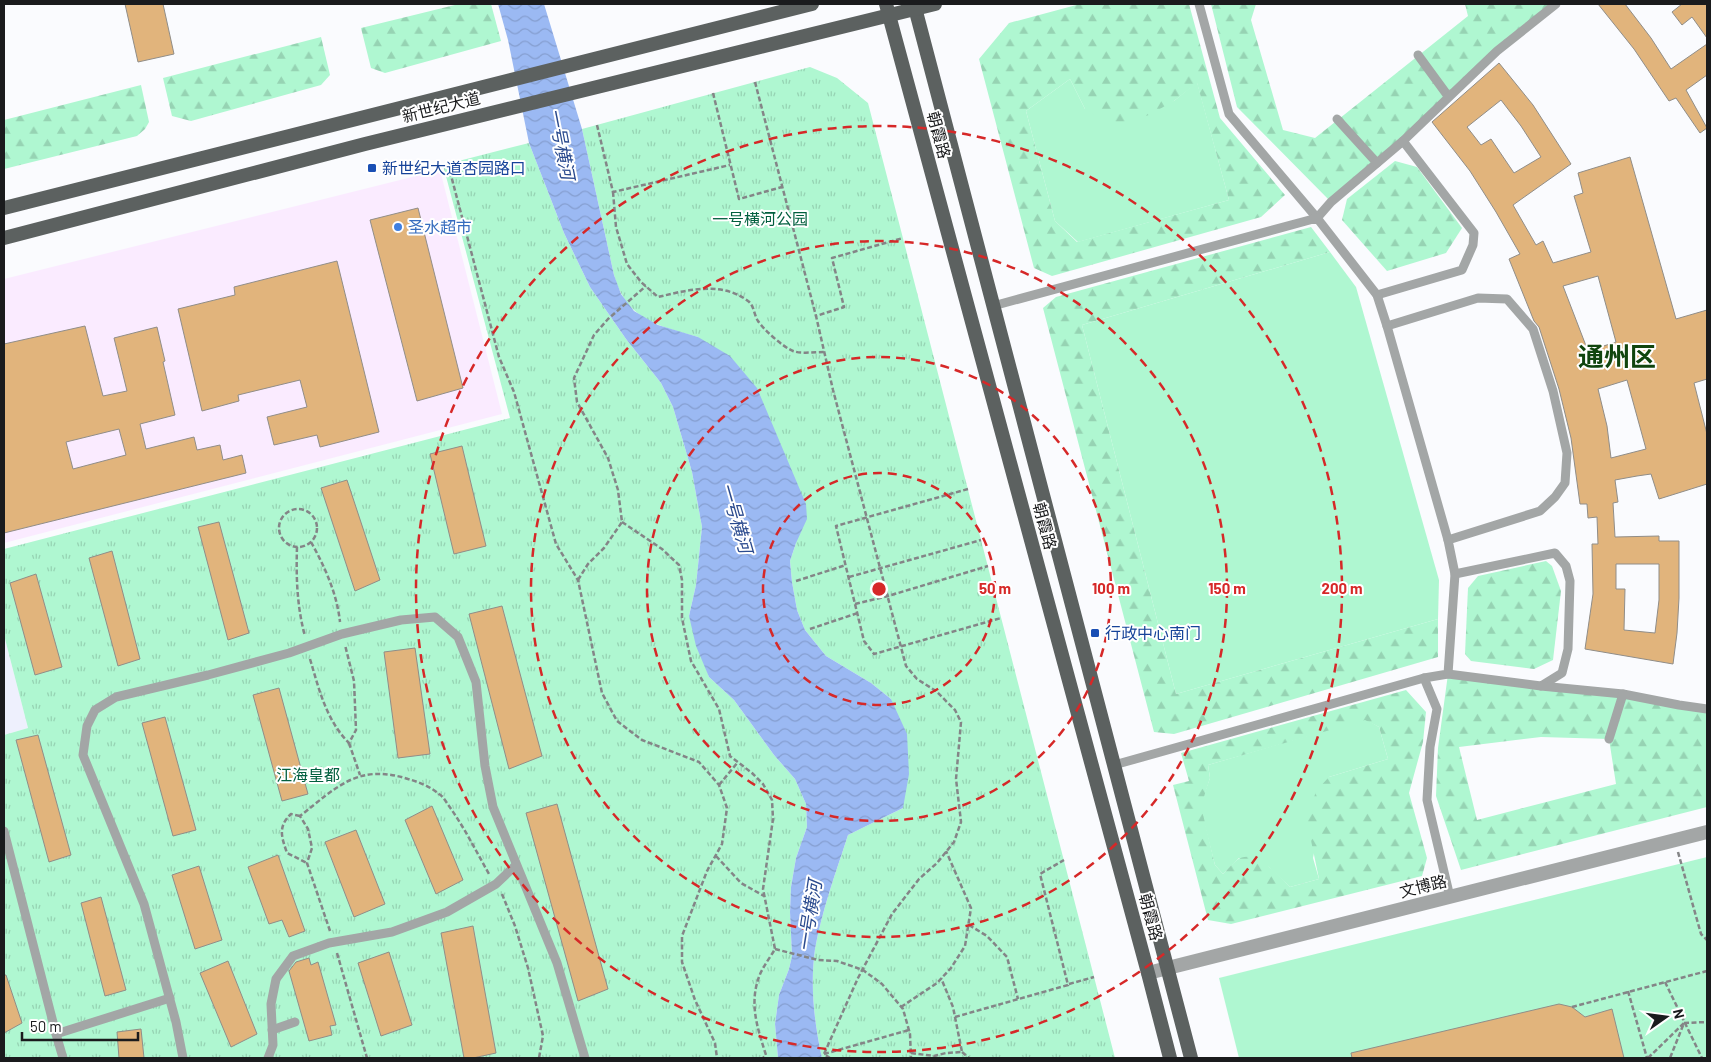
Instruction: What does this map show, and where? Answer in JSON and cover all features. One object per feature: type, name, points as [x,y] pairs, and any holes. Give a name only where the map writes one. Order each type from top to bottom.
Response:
[{"type":"main road","name":"新世纪大道","points":[[4,208],[812,4]]},
{"type":"main road","points":[[914,6],[935,4]]},
{"type":"main road","name":"新世纪大道","points":[[4,238],[887,10],[914,6]]},
{"type":"main road","name":"朝霞路","points":[[914,6],[1191,1058]]},
{"type":"main road","name":"朝霞路","points":[[887,10],[1170,1058]]},
{"type":"street","name":"文博路","points":[[1148,973],[1707,832]]},
{"type":"lane","points":[[1199,4],[1229,114],[1317,218],[1377,295],[1448,540],[1455,574],[1448,674]]},
{"type":"lane","points":[[993,306],[1317,218],[1331,202],[1403,141],[1497,51],[1556,4]]},
{"type":"lane","points":[[1418,56],[1448,96]]},
{"type":"lane","points":[[1337,119],[1377,163]]},
{"type":"lane","points":[[1377,295],[1462,270],[1473,245],[1474,233],[1403,141]]},
{"type":"lane","points":[[1387,326],[1478,298],[1507,300],[1533,330],[1553,391],[1567,454],[1565,482],[1555,497],[1540,511],[1448,540]]},
{"type":"lane","points":[[1455,574],[1555,553],[1566,566],[1570,581],[1568,649],[1562,673],[1541,686]]},
{"type":"lane","points":[[183,1058],[170,998],[144,904],[83,755],[88,726],[95,710],[116,697],[289,653],[333,637],[401,620],[435,617],[458,638],[476,682],[485,766],[493,807],[557,963],[585,1058]]},
{"type":"lane","points":[[1114,765],[1424,678],[1448,674],[1623,694],[1707,710]]},
{"type":"lane","points":[[1424,678],[1437,709],[1430,747],[1427,800],[1450,897]]},
{"type":"lane","points":[[1609,738],[1623,694]]},
{"type":"lane","points":[[4,831],[63,1058]]},
{"type":"lane","points":[[268,1058],[273,1045],[270,1004],[276,979],[293,956],[334,942],[392,932],[447,912],[496,884],[516,865]]},
{"type":"lane","points":[[56,1034],[170,998]]},
{"type":"lane","points":[[272,1030],[295,1022]]},
{"type":"path","points":[[755,82],[906,666],[918,679],[936,692],[955,710],[961,722],[956,779],[961,822],[954,842],[919,879],[892,914],[862,970],[824,1054]]},
{"type":"path","points":[[713,93],[739,199],[782,187]]},
{"type":"path","points":[[597,125],[613,192],[616,227],[627,264],[646,286],[658,297],[684,290],[711,288],[737,294],[750,302],[758,321],[779,342],[794,352],[824,352]]},
{"type":"path","points":[[448,164],[499,357],[514,392],[556,544],[578,580],[602,693],[617,722],[642,740],[698,762],[719,785],[727,808],[722,844],[707,871],[682,936],[682,962],[695,1000],[715,1043],[717,1058]]},
{"type":"path","points":[[613,192],[730,165]]},
{"type":"path","points":[[816,316],[844,307],[832,258],[903,238]]},
{"type":"path","points":[[578,580],[588,564],[604,548],[622,522],[618,490],[608,458],[577,402],[574,378],[594,335],[608,319],[646,286]]},
{"type":"path","points":[[968,489],[836,526],[864,641],[874,654],[1002,618]]},
{"type":"path","points":[[298,508],[310,513],[315,518],[317,531],[311,542],[297,547],[285,542],[279,531],[279,524],[282,518],[291,510],[298,508]]},
{"type":"path","points":[[622,522],[662,549],[679,565],[682,580],[682,618],[691,661],[719,709],[730,756],[763,784],[772,800],[773,819],[763,888],[775,949],[761,973],[755,995],[754,1013],[766,1055],[763,1058]]},
{"type":"path","points":[[849,577],[981,540]]},
{"type":"path","points":[[796,581],[846,566]]},
{"type":"path","points":[[855,604],[988,566]]},
{"type":"path","points":[[810,628],[858,613]]},
{"type":"path","points":[[300,816],[344,783],[360,775],[349,743]]},
{"type":"path","points":[[719,785],[738,762]]},
{"type":"path","points":[[307,863],[287,853],[281,836],[284,821],[290,814],[300,816],[308,829],[312,848],[307,863],[334,942],[367,1058]]},
{"type":"path","points":[[1674,840],[1702,934],[1707,940]]},
{"type":"path","points":[[901,1007],[941,978],[951,968],[965,946],[971,908],[946,851]]},
{"type":"path","points":[[716,855],[741,883],[764,896]]},
{"type":"path","points":[[1064,860],[1040,874],[1068,984]]},
{"type":"path","points":[[969,925],[987,936],[1007,957],[1018,999]]},
{"type":"path","points":[[775,949],[818,960],[837,961],[862,970],[882,984],[903,1009],[909,1030],[911,1058]]},
{"type":"path","points":[[1572,1006],[1707,970]]},
{"type":"path","points":[[955,1017],[1094,977]]},
{"type":"path","points":[[941,978],[955,1017],[962,1052],[969,1058]]},
{"type":"path","points":[[1665,982],[1702,1058]]},
{"type":"path","points":[[1628,992],[1647,1058],[1684,1022],[1707,1022]]},
{"type":"path","points":[[1670,1058],[1684,1022]]},
{"type":"path","points":[[824,1054],[909,1030]]},
{"type":"path","points":[[911,1053],[934,1056],[962,1052]]},
{"type":"path","points":[[824,1054],[830,1058]]},
{"type":"shaded area","points":[[440,170],[502,414],[4,543],[4,279]]},
{"type":"shaded area","points":[[4,635],[28,728],[4,735]]},
{"type":"green space","points":[[459,4],[491,4],[501,41],[385,73],[371,68],[361,28]]},
{"type":"green space","points":[[1080,4],[1189,4],[1220,118],[1285,195],[1261,217],[1052,276],[1034,268],[979,59],[1009,23]],"holes":[[[1070,79],[1085,109],[1113,126],[1149,115],[1174,101],[1197,83],[1229,200],[1077,242],[1055,221],[1026,111]]]},
{"type":"green space","points":[[1211,4],[1256,4],[1251,20],[1283,130],[1315,138],[1468,16],[1465,4],[1558,4],[1497,51],[1331,202],[1237,107]]},
{"type":"green space","points":[[321,37],[330,75],[321,85],[191,121],[172,116],[163,78]]},
{"type":"green space","name":"一号横河公园","points":[[810,67],[837,78],[868,103],[1115,1058],[822,1058],[814,1004],[813,976],[815,949],[821,920],[834,877],[848,835],[903,808],[891,699],[871,683],[826,656],[805,630],[797,610],[792,582],[790,561],[796,543],[698,337],[665,327],[644,318],[627,303],[620,291],[614,275],[582,129]]},
{"type":"green space","points":[[1070,79],[1085,109],[1174,101],[1197,82],[1229,200],[1078,242],[1055,221],[1026,111]]},
{"type":"green space","points":[[141,85],[149,122],[145,129],[137,136],[4,169],[4,120]]},
{"type":"green space","name":"江海皇都","points":[[529,143],[564,233],[590,287],[626,339],[661,383],[673,407],[692,472],[702,527],[696,585],[689,616],[709,677],[734,700],[774,755],[795,779],[806,804],[807,827],[796,858],[791,887],[792,956],[779,995],[775,1024],[778,1058],[4,1058],[4,735],[28,728],[4,635],[4,549],[510,418],[443,165]]},
{"type":"green space","points":[[1395,161],[1417,167],[1462,228],[1446,253],[1387,271],[1342,220],[1347,199]]},
{"type":"green space","points":[[1311,227],[1330,252],[1082,325],[1176,694],[1438,619],[1438,657],[1174,734],[1154,732],[1043,308],[1056,297]]},
{"type":"green space","points":[[1330,252],[1356,287],[1439,580],[1438,619],[1176,694],[1082,325]]},
{"type":"green space","points":[[1546,561],[1552,566],[1561,591],[1553,660],[1534,669],[1471,661],[1465,654],[1468,588],[1478,576]]},
{"type":"green space","points":[[1448,674],[1707,709],[1707,807],[1461,870],[1436,796],[1438,748]],"holes":[[[1541,737],[1609,739],[1616,784],[1477,820],[1459,747]]]},
{"type":"green space","points":[[1406,690],[1426,712],[1423,742],[1409,793],[1427,858],[1422,876],[1231,924],[1208,920],[1173,785],[1189,781],[1181,753]],"holes":[[[1365,720],[1379,727],[1388,759],[1329,777],[1316,791],[1307,821],[1319,879],[1290,887],[1266,864],[1251,857],[1237,860],[1223,874],[1215,865],[1201,806],[1210,778],[1208,765]]]},
{"type":"green space","points":[[1365,719],[1379,727],[1388,759],[1329,777],[1313,858],[1319,879],[1290,887],[1269,867],[1239,858],[1223,874],[1215,865],[1200,806],[1210,778],[1208,765]]},
{"type":"green space","points":[[1707,857],[1707,1058],[1239,1058],[1219,978]]},
{"type":"water","name":"一号横河","points":[[498,4],[544,4],[582,129],[614,275],[621,294],[634,311],[658,325],[698,337],[730,356],[757,388],[806,504],[807,519],[790,561],[797,610],[805,630],[826,656],[871,683],[891,699],[907,734],[909,774],[903,808],[848,835],[821,920],[815,949],[813,990],[815,1017],[822,1058],[778,1058],[775,1024],[779,995],[792,956],[791,887],[796,858],[807,827],[806,804],[795,779],[774,755],[734,700],[709,677],[696,646],[689,616],[696,585],[702,527],[692,472],[673,407],[661,383],[626,339],[590,287],[564,233],[529,143],[508,40]]},
{"type":"building","points":[[125,4],[163,4],[174,54],[138,62]]},
{"type":"building","points":[[1598,4],[1625,4],[1651,38],[1671,69],[1707,44],[1707,75],[1686,90],[1707,128],[1700,133],[1676,98],[1669,101],[1634,49]]},
{"type":"building","points":[[1682,4],[1707,4],[1707,38],[1692,17],[1682,25],[1672,12]]},
{"type":"building","points":[[1499,63],[1533,105],[1571,164],[1513,205],[1536,245],[1543,241],[1553,263],[1591,252],[1574,196],[1583,193],[1578,173],[1630,157],[1676,319],[1707,310],[1707,379],[1694,383],[1707,434],[1707,484],[1659,499],[1651,474],[1615,480],[1618,502],[1613,503],[1615,537],[1659,536],[1659,541],[1679,541],[1679,598],[1673,664],[1585,649],[1593,594],[1592,544],[1598,544],[1597,517],[1588,518],[1587,504],[1580,504],[1571,438],[1559,389],[1539,327],[1534,321],[1509,259],[1520,254],[1470,171],[1432,122]],"holes":[[[1501,100],[1541,157],[1514,173],[1491,139],[1481,145],[1467,127]],[[1598,276],[1616,342],[1588,351],[1563,286]],[[1627,380],[1646,449],[1611,458],[1607,426],[1598,389]],[[1616,564],[1659,564],[1659,600],[1655,633],[1624,630],[1625,589],[1616,589]]]},
{"type":"building","points":[[418,208],[463,388],[417,401],[370,220]]},
{"type":"building","points":[[337,261],[379,432],[320,447],[317,435],[274,445],[267,417],[307,407],[300,380],[238,395],[239,401],[202,411],[178,309],[235,295],[234,287]]},
{"type":"building","points":[[85,326],[103,396],[127,391],[114,338],[157,327],[175,415],[140,424],[146,449],[194,437],[197,450],[220,445],[223,460],[242,455],[246,473],[4,533],[4,344]],"holes":[[[119,429],[126,455],[73,469],[66,442]]]},
{"type":"building","points":[[462,446],[486,546],[454,554],[430,454]]},
{"type":"building","points":[[347,480],[380,580],[355,591],[321,488]]},
{"type":"building","points":[[219,522],[249,633],[228,640],[198,527]]},
{"type":"building","points":[[112,551],[140,659],[118,666],[89,558]]},
{"type":"building","points":[[36,574],[62,667],[35,675],[10,583]]},
{"type":"building","points":[[502,606],[542,756],[509,769],[469,614]]},
{"type":"building","points":[[415,648],[430,754],[398,758],[384,652]]},
{"type":"building","points":[[279,688],[308,794],[282,801],[253,695]]},
{"type":"building","points":[[165,717],[196,830],[173,836],[142,723]]},
{"type":"building","points":[[38,735],[71,855],[49,862],[16,740]]},
{"type":"building","points":[[557,804],[608,989],[578,1001],[526,813]]},
{"type":"building","points":[[432,806],[463,880],[436,894],[405,820]]},
{"type":"building","points":[[356,830],[385,904],[354,917],[325,842]]},
{"type":"building","points":[[278,855],[305,931],[289,937],[282,920],[269,924],[248,867]]},
{"type":"building","points":[[199,866],[222,940],[195,949],[172,875]]},
{"type":"building","points":[[101,897],[126,990],[105,996],[81,903]]},
{"type":"building","points":[[473,926],[496,1053],[464,1058],[441,933]]},
{"type":"building","points":[[389,952],[412,1025],[381,1036],[358,963]]},
{"type":"building","points":[[309,958],[311,965],[318,962],[336,1025],[330,1026],[332,1035],[309,1041],[289,971],[296,962]]},
{"type":"building","points":[[228,961],[257,1034],[231,1047],[200,973]]},
{"type":"building","points":[[4,975],[6,975],[22,1023],[4,1033]]},
{"type":"building","points":[[1559,1004],[1572,1007],[1585,1017],[1612,1009],[1624,1058],[1352,1058],[1351,1053]]},
{"type":"building","points":[[141,1029],[144,1058],[119,1058],[117,1032]]},
{"type":"place","name":"新世纪大道杏园路口","points":[[372,168]]},
{"type":"place","name":"圣水超市","points":[[398,227]]},
{"type":"place","name":"行政中心南门","points":[[1095,633]]},
{"type":"district","name":"通州区","points":[[1617,357]]}]
